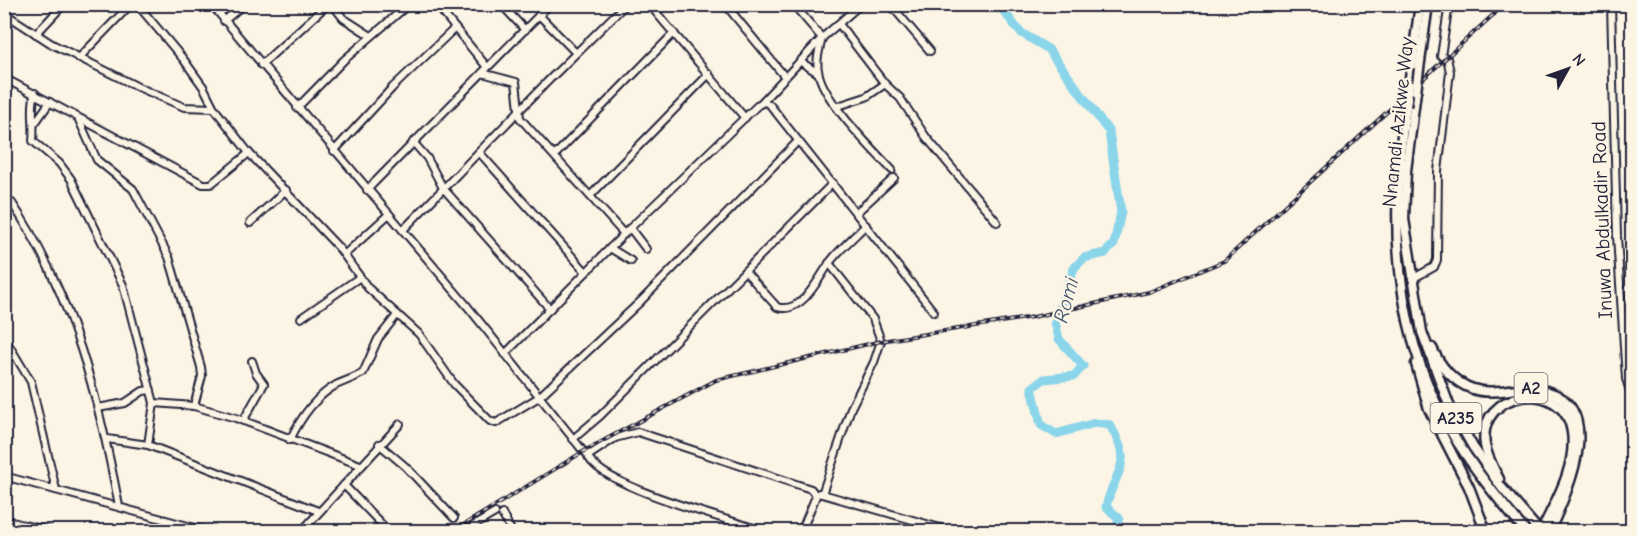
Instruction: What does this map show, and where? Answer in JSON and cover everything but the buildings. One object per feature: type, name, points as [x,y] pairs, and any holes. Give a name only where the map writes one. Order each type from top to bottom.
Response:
[{"type":"highway","name":"Nnamdi Azikwe Way","points":[[1419,4],[1404,219],[1412,279],[1428,352],[1449,405],[1473,447],[1510,498],[1538,529]]},
{"type":"highway","name":"Nnamdi Azikwe Way","points":[[1428,4],[1419,69],[1406,106],[1397,171],[1396,210],[1406,314],[1419,361],[1450,429],[1489,488],[1526,531]]},
{"type":"highway","name":"A2","points":[[1415,293],[1423,326],[1436,356],[1457,381],[1483,391],[1540,389],[1557,396],[1572,411],[1576,419],[1579,443],[1576,466],[1548,531]]},
{"type":"highway","name":"A2","points":[[1406,314],[1429,409],[1469,487],[1486,531]]},
{"type":"highway","points":[[1510,498],[1485,446],[1488,423],[1498,407],[1509,400],[1520,396],[1542,396],[1554,403],[1569,420],[1573,444],[1564,484],[1538,529]]},
{"type":"street","points":[[36,34],[64,4]]},
{"type":"street","points":[[79,58],[131,4]]},
{"type":"street","points":[[137,4],[184,60],[204,88],[214,108],[249,153],[286,190],[344,255],[368,288],[418,334],[454,384],[490,421],[500,422],[539,397],[641,301],[798,141]]},
{"type":"street","points":[[211,4],[261,66],[403,230],[598,470],[675,504],[765,531]]},
{"type":"street","points":[[224,21],[244,4]]},
{"type":"street","points":[[261,66],[330,4],[348,22],[371,36]]},
{"type":"street","points":[[297,108],[371,36],[408,4]]},
{"type":"street","points":[[436,4],[487,67]]},
{"type":"street","points":[[501,4],[525,30]]},
{"type":"street","points":[[368,190],[550,4]]},
{"type":"street","points":[[403,230],[626,4]]},
{"type":"street","points":[[649,4],[745,118]]},
{"type":"street","points":[[725,4],[785,77]]},
{"type":"street","points":[[793,4],[822,38]]},
{"type":"street","points":[[505,354],[630,228],[745,118],[822,38],[861,4]]},
{"type":"street","points":[[890,4],[930,51]]},
{"type":"street","points":[[1412,279],[1434,267],[1437,260],[1438,171],[1450,72],[1447,58],[1441,56],[1449,4]]},
{"type":"street","name":"Inuwa Abdulkadir Road","points":[[1611,4],[1617,236],[1626,379],[1632,396]]},
{"type":"street","points":[[4,14],[79,58],[184,107],[214,108]]},
{"type":"street","points":[[539,15],[576,53]]},
{"type":"street","points":[[839,24],[885,84],[900,98],[926,137],[997,222]]},
{"type":"street","points":[[334,151],[393,87],[455,28]]},
{"type":"street","points":[[555,154],[674,33]]},
{"type":"street","points":[[822,38],[817,56],[818,73],[823,86],[864,141],[892,170]]},
{"type":"street","points":[[801,62],[818,73]]},
{"type":"street","points":[[482,73],[516,82],[517,116],[555,154],[624,234]]},
{"type":"street","points":[[591,195],[709,74]]},
{"type":"street","points":[[4,78],[35,93],[79,120],[203,184],[212,184],[249,153]]},
{"type":"street","points":[[838,106],[866,97],[885,84]]},
{"type":"street","points":[[35,93],[31,106],[35,123],[34,143],[59,163],[70,179],[123,285],[154,403],[148,445]]},
{"type":"street","points":[[35,123],[50,102]]},
{"type":"street","points":[[759,104],[765,102],[770,105],[934,312]]},
{"type":"street","points":[[79,120],[96,160],[133,189],[169,257],[201,367],[202,376],[194,406]]},
{"type":"street","points":[[413,142],[427,158],[443,188],[550,309]]},
{"type":"street","points":[[479,152],[586,272]]},
{"type":"street","points":[[856,213],[894,178]]},
{"type":"street","points":[[573,439],[600,416],[832,183]]},
{"type":"street","points":[[250,223],[286,190]]},
{"type":"street","points":[[12,203],[65,301],[107,439],[119,506]]},
{"type":"street","points":[[344,255],[389,214]]},
{"type":"street","points":[[745,271],[779,308],[787,307],[810,294],[829,263],[866,225]]},
{"type":"street","points":[[630,228],[646,249]]},
{"type":"street","points":[[610,248],[631,261]]},
{"type":"street","points":[[801,531],[819,493],[851,408],[874,362],[881,340],[873,319],[829,263]]},
{"type":"street","points":[[300,318],[360,277]]},
{"type":"street","points":[[822,277],[839,278]]},
{"type":"street","points":[[290,440],[300,420],[313,405],[335,386],[363,373],[378,339],[397,315]]},
{"type":"street","points":[[4,337],[31,382],[56,490]]},
{"type":"street","points":[[243,421],[264,384],[256,373],[252,361]]},
{"type":"street","points":[[98,408],[125,403],[143,391],[151,390]]},
{"type":"street","points":[[154,403],[194,406],[243,421],[360,465]]},
{"type":"street","points":[[301,531],[379,444],[400,424]]},
{"type":"street","points":[[587,454],[615,438],[638,432],[819,493],[954,531]]},
{"type":"street","points":[[107,439],[148,445],[318,511]]},
{"type":"street","points":[[379,444],[406,467],[454,518]]},
{"type":"street","points":[[4,476],[210,531]]},
{"type":"street","points":[[344,485],[389,531]]},
{"type":"street","points":[[463,531],[498,514],[512,531]]},
{"type":"street","points":[[4,520],[52,531]]},
{"type":"waterway","name":"Romi","points":[[1001,4],[1002,9],[1020,32],[1048,49],[1109,132],[1121,212],[1114,244],[1105,253],[1084,258],[1074,268],[1055,322],[1059,339],[1083,366],[1074,376],[1044,379],[1032,388],[1041,425],[1056,434],[1095,423],[1110,425],[1121,450],[1122,459],[1106,507],[1119,518],[1116,532]]},
{"type":"railway","points":[[452,532],[586,450],[716,380],[881,341],[1033,317],[1149,292],[1224,261],[1505,4]]}]
